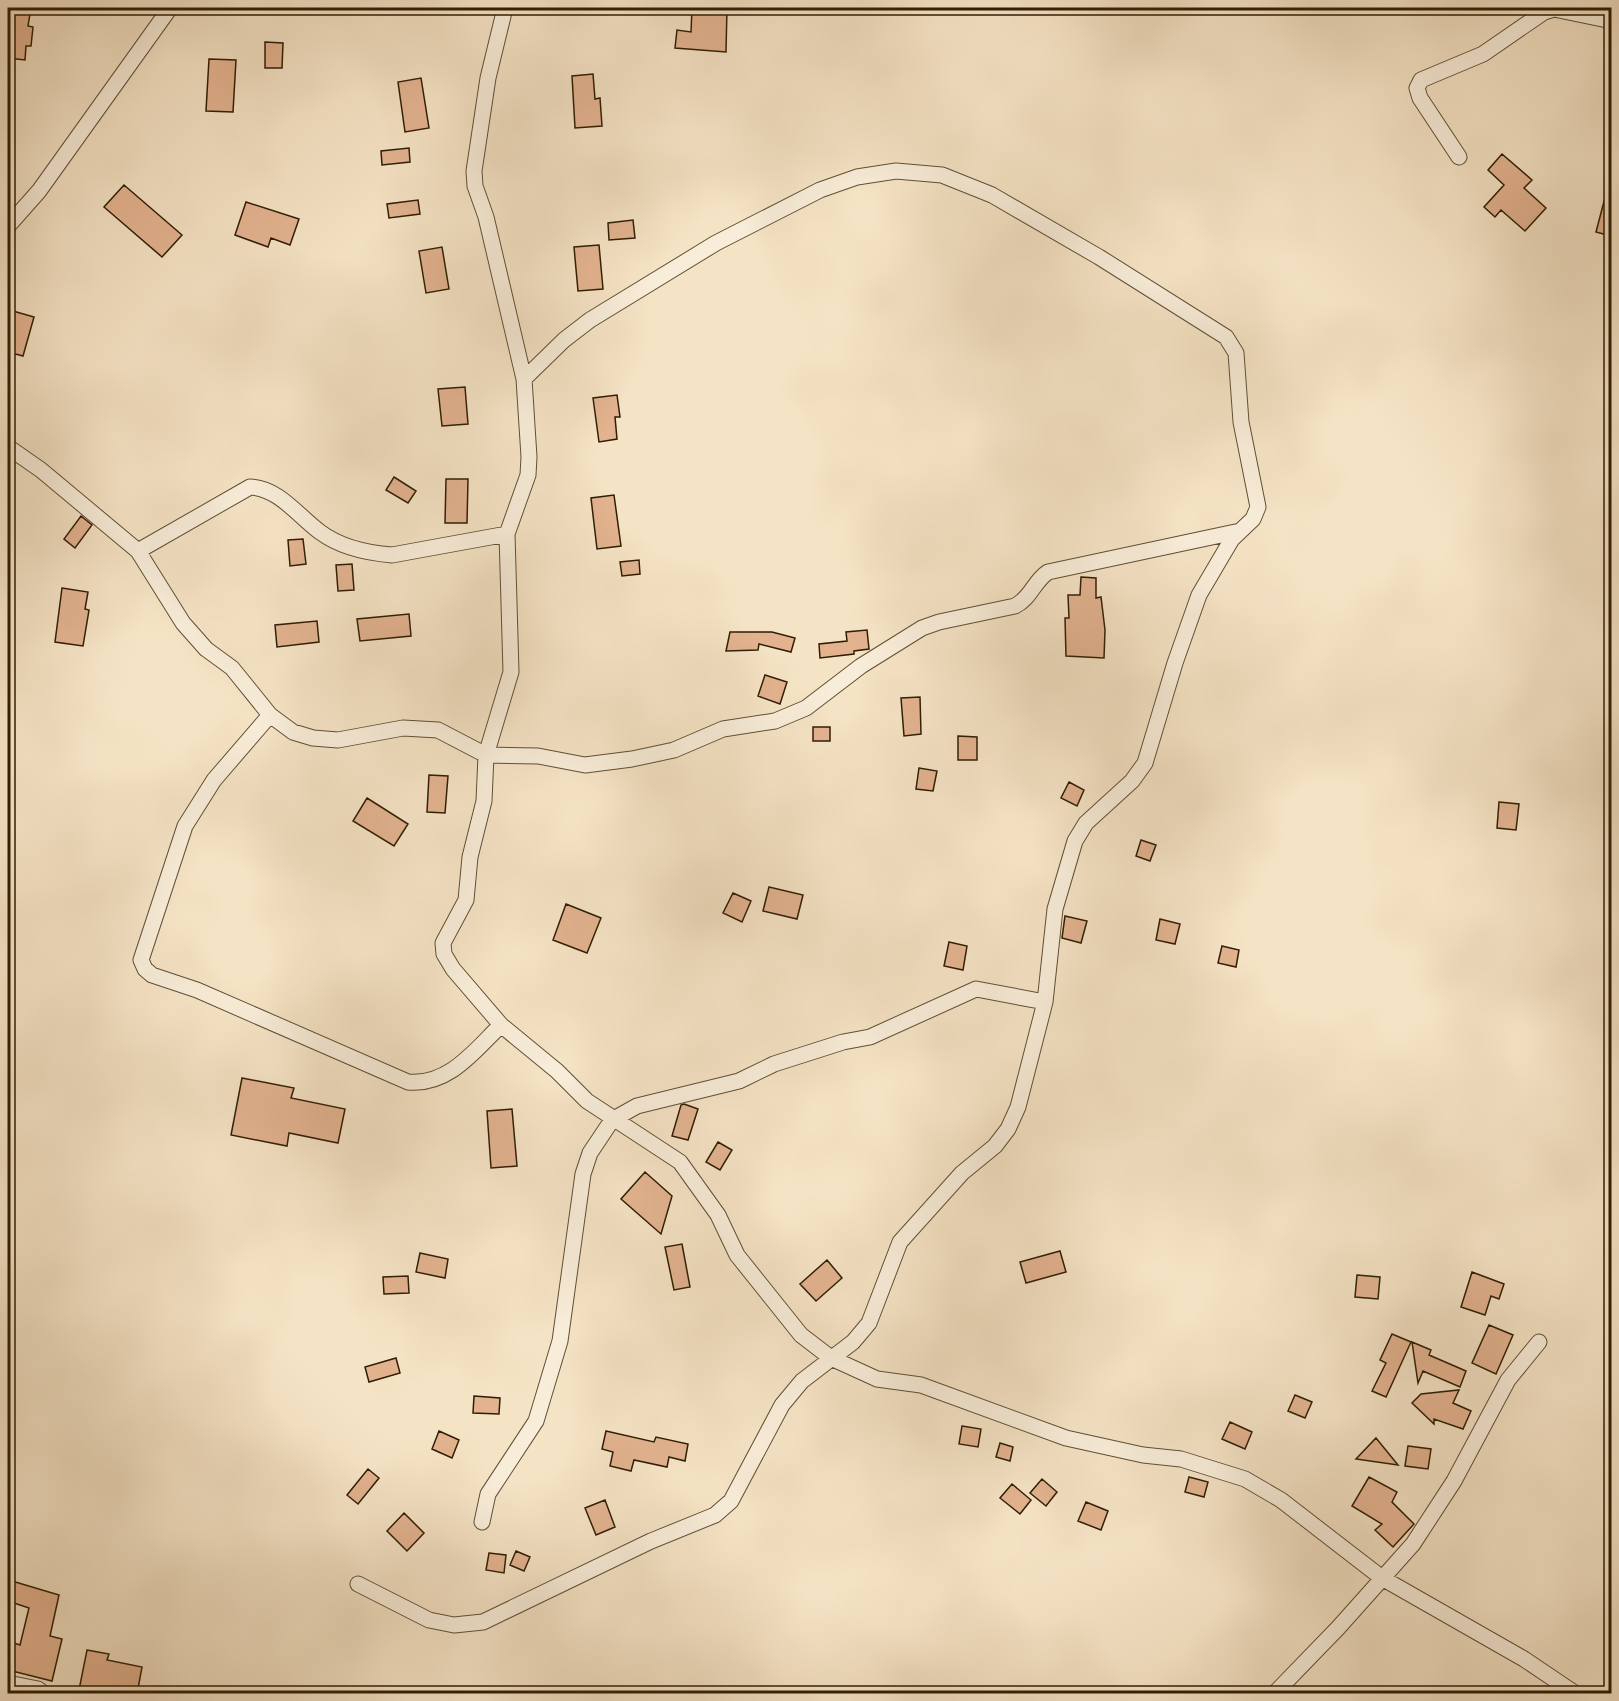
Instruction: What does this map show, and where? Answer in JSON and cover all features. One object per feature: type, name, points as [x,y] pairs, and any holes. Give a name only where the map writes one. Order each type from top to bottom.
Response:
[{"type":"street","points":[[8,226],[39,191],[170,8]]},
{"type":"street","points":[[505,8],[488,78],[474,171],[475,186],[486,217],[525,379],[528,475],[507,534],[511,672],[486,754],[484,801],[470,857],[466,900],[443,943],[444,954],[453,969],[501,1024],[557,1071],[587,1101],[612,1120],[680,1162],[718,1215],[737,1255],[801,1335],[831,1358],[876,1379],[921,1385],[1066,1438],[1143,1455],[1181,1459],[1245,1479],[1281,1500],[1382,1578],[1524,1659],[1576,1694]]},
{"type":"street","points":[[1459,157],[1420,98],[1417,88],[1421,80],[1483,54],[1544,12],[1554,9],[1611,21]]},
{"type":"street","points":[[358,1584],[429,1620],[454,1625],[483,1622],[651,1541],[715,1515],[731,1501],[782,1405],[802,1381],[853,1342],[869,1323],[900,1242],[962,1173],[995,1146],[1008,1130],[1018,1107],[1045,1002],[1055,909],[1075,841],[1086,823],[1132,781],[1145,763],[1174,663],[1199,595],[1232,539],[1254,519],[1258,507],[1241,422],[1238,364],[1232,345],[1220,333],[1099,257],[992,195],[942,175],[915,171],[882,172],[857,177],[820,190],[716,243],[590,321],[564,340],[525,379]]},
{"type":"street","points":[[8,447],[41,470],[138,551],[183,623],[206,649],[232,668],[270,715],[293,732],[313,738],[338,740],[403,728],[438,730],[486,754],[538,756],[585,765],[674,750],[723,729],[775,721],[806,708],[861,666],[897,646],[922,628],[939,621],[1015,606],[1024,602],[1041,577],[1048,572],[1240,531]]},
{"type":"street","points":[[138,551],[250,487],[271,491],[322,534],[341,544],[375,553],[392,555],[507,534]]},
{"type":"street","points":[[270,715],[214,780],[185,826],[147,937],[141,960],[145,969],[152,975],[197,990],[408,1082],[425,1084],[445,1076],[501,1024]]},
{"type":"street","points":[[482,1522],[488,1494],[536,1421],[560,1341],[583,1174],[590,1153],[612,1120],[637,1106],[739,1081],[774,1064],[843,1042],[870,1037],[976,989],[1045,1002]]},
{"type":"street","points":[[1274,1694],[1292,1688],[1426,1526],[1454,1481],[1508,1380],[1539,1342]]},
{"type":"street","points":[[8,1683],[38,1689],[44,1694]]},
{"type":"building","points":[[9,8],[31,8],[28,26],[33,27],[31,46],[26,46],[25,60],[8,58]]},
{"type":"building","points":[[692,8],[727,8],[726,52],[675,48],[677,30],[691,32]]},
{"type":"building","points":[[265,42],[283,43],[282,68],[265,68]]},
{"type":"building","points":[[209,59],[236,60],[233,112],[206,111]]},
{"type":"building","points":[[593,74],[595,99],[600,98],[602,126],[575,128],[572,76]]},
{"type":"building","points":[[421,78],[429,128],[405,132],[398,82]]},
{"type":"building","points":[[409,148],[410,162],[382,165],[381,151]]},
{"type":"building","points":[[1502,154],[1532,180],[1524,188],[1546,208],[1525,231],[1501,210],[1495,217],[1484,207],[1504,185],[1488,170]]},
{"type":"building","points":[[124,185],[182,235],[162,257],[104,207]]},
{"type":"building","points":[[1607,190],[1611,191],[1611,236],[1596,232]]},
{"type":"building","points":[[418,200],[420,214],[389,218],[387,204]]},
{"type":"building","points":[[246,202],[299,219],[290,245],[271,238],[268,247],[235,235]]},
{"type":"building","points":[[633,220],[635,238],[609,240],[608,223]]},
{"type":"building","points":[[599,245],[603,289],[578,291],[574,247]]},
{"type":"building","points":[[442,247],[449,289],[426,293],[419,251]]},
{"type":"building","points":[[13,311],[34,317],[23,356],[8,352],[8,328]]},
{"type":"building","points":[[465,387],[468,424],[442,426],[438,389]]},
{"type":"building","points":[[617,395],[620,417],[615,417],[617,439],[599,442],[593,398]]},
{"type":"building","points":[[394,477],[416,491],[408,503],[386,490]]},
{"type":"building","points":[[446,479],[468,479],[467,523],[445,523]]},
{"type":"building","points":[[614,495],[621,546],[597,549],[591,498]]},
{"type":"building","points":[[81,516],[92,525],[75,548],[64,539]]},
{"type":"building","points":[[303,539],[306,564],[290,566],[288,540]]},
{"type":"building","points":[[639,560],[640,574],[622,576],[620,562]]},
{"type":"building","points":[[352,564],[354,590],[338,591],[336,565]]},
{"type":"building","points":[[1081,577],[1096,578],[1096,598],[1101,597],[1105,630],[1104,658],[1066,656],[1065,618],[1069,618],[1068,595],[1080,595]]},
{"type":"building","points":[[62,588],[88,592],[85,609],[89,610],[83,646],[55,642]]},
{"type":"building","points":[[409,614],[411,636],[360,641],[357,619]]},
{"type":"building","points":[[317,621],[319,642],[277,647],[275,625]]},
{"type":"building","points":[[867,630],[869,649],[854,651],[854,654],[820,658],[819,644],[847,641],[846,632]]},
{"type":"building","points":[[730,632],[772,632],[795,638],[791,652],[759,644],[758,650],[726,651]]},
{"type":"building","points":[[765,675],[787,682],[780,704],[758,696]]},
{"type":"building","points":[[920,697],[921,734],[904,736],[901,698]]},
{"type":"building","points":[[813,727],[830,727],[830,741],[813,741]]},
{"type":"building","points":[[958,736],[977,737],[977,760],[958,760]]},
{"type":"building","points":[[919,768],[937,771],[933,791],[916,789]]},
{"type":"building","points":[[429,775],[448,776],[445,813],[427,812]]},
{"type":"building","points":[[1069,782],[1084,790],[1077,806],[1061,798]]},
{"type":"building","points":[[367,798],[408,824],[394,846],[353,821]]},
{"type":"building","points":[[1499,802],[1519,804],[1516,830],[1497,828]]},
{"type":"building","points":[[1141,840],[1156,845],[1150,861],[1136,856]]},
{"type":"building","points":[[769,887],[803,895],[797,919],[763,911]]},
{"type":"building","points":[[733,893],[751,901],[742,922],[723,913]]},
{"type":"building","points":[[566,904],[601,918],[587,953],[553,940]]},
{"type":"building","points":[[1065,916],[1087,921],[1081,943],[1062,938]]},
{"type":"building","points":[[1160,919],[1180,924],[1175,944],[1156,940]]},
{"type":"building","points":[[949,942],[967,946],[963,970],[944,966]]},
{"type":"building","points":[[1222,946],[1239,950],[1236,967],[1218,963]]},
{"type":"building","points":[[242,1078],[294,1088],[291,1098],[345,1109],[338,1143],[289,1133],[287,1146],[231,1135]]},
{"type":"building","points":[[681,1105],[698,1109],[688,1140],[672,1136]]},
{"type":"building","points":[[512,1109],[517,1166],[491,1168],[487,1111]]},
{"type":"building","points":[[718,1142],[732,1150],[720,1170],[706,1162]]},
{"type":"building","points":[[645,1172],[672,1196],[661,1234],[621,1199]]},
{"type":"building","points":[[682,1244],[690,1287],[674,1290],[665,1247]]},
{"type":"building","points":[[1060,1251],[1066,1272],[1026,1283],[1020,1262]]},
{"type":"building","points":[[420,1253],[448,1259],[445,1278],[416,1272]]},
{"type":"building","points":[[827,1260],[842,1278],[816,1301],[800,1284]]},
{"type":"building","points":[[1472,1272],[1504,1284],[1499,1299],[1491,1296],[1485,1315],[1461,1307]]},
{"type":"building","points":[[1357,1275],[1380,1277],[1378,1299],[1355,1297]]},
{"type":"building","points":[[408,1276],[409,1293],[384,1294],[383,1277]]},
{"type":"building","points":[[1489,1325],[1513,1335],[1496,1374],[1472,1363]]},
{"type":"building","points":[[1392,1334],[1411,1342],[1386,1397],[1372,1391],[1386,1363],[1380,1360]]},
{"type":"building","points":[[1412,1342],[1431,1350],[1429,1355],[1466,1371],[1460,1387],[1423,1371],[1418,1383]]},
{"type":"building","points":[[396,1358],[400,1373],[369,1382],[365,1367]]},
{"type":"building","points":[[1459,1390],[1453,1403],[1471,1411],[1463,1429],[1434,1419],[1434,1424],[1412,1403],[1421,1394]]},
{"type":"building","points":[[1295,1395],[1312,1402],[1305,1418],[1288,1411]]},
{"type":"building","points":[[474,1396],[500,1398],[499,1414],[473,1413]]},
{"type":"building","points":[[1230,1422],[1252,1432],[1245,1449],[1222,1439]]},
{"type":"building","points":[[962,1426],[981,1429],[978,1447],[959,1444]]},
{"type":"building","points":[[439,1431],[459,1440],[452,1458],[432,1449]]},
{"type":"building","points":[[606,1431],[654,1442],[656,1437],[688,1444],[685,1461],[669,1457],[667,1467],[634,1460],[631,1471],[610,1466],[613,1452],[602,1449]]},
{"type":"building","points":[[1376,1438],[1398,1465],[1356,1459]]},
{"type":"building","points":[[1000,1443],[1013,1447],[1010,1461],[996,1457]]},
{"type":"building","points":[[1408,1446],[1431,1449],[1428,1469],[1405,1466]]},
{"type":"building","points":[[368,1469],[379,1478],[358,1504],[347,1495]]},
{"type":"building","points":[[1189,1477],[1208,1482],[1204,1497],[1185,1492]]},
{"type":"building","points":[[1369,1477],[1397,1492],[1392,1502],[1414,1524],[1393,1547],[1375,1530],[1382,1524],[1352,1506]]},
{"type":"building","points":[[1042,1479],[1057,1492],[1046,1506],[1030,1493]]},
{"type":"building","points":[[1012,1484],[1031,1500],[1020,1514],[1000,1498]]},
{"type":"building","points":[[605,1500],[615,1527],[596,1535],[585,1508]]},
{"type":"building","points":[[1086,1502],[1108,1511],[1101,1530],[1078,1521]]},
{"type":"building","points":[[404,1513],[424,1533],[407,1551],[387,1531]]},
{"type":"building","points":[[516,1551],[530,1557],[524,1571],[510,1565]]},
{"type":"building","points":[[489,1553],[506,1555],[504,1573],[486,1570]]},
{"type":"building","points":[[12,1581],[59,1595],[50,1636],[62,1639],[52,1681],[8,1670],[8,1641],[20,1645],[29,1608],[8,1601]]},
{"type":"building","points":[[87,1650],[109,1654],[107,1660],[142,1667],[137,1694],[101,1689],[100,1694],[79,1690]]}]
